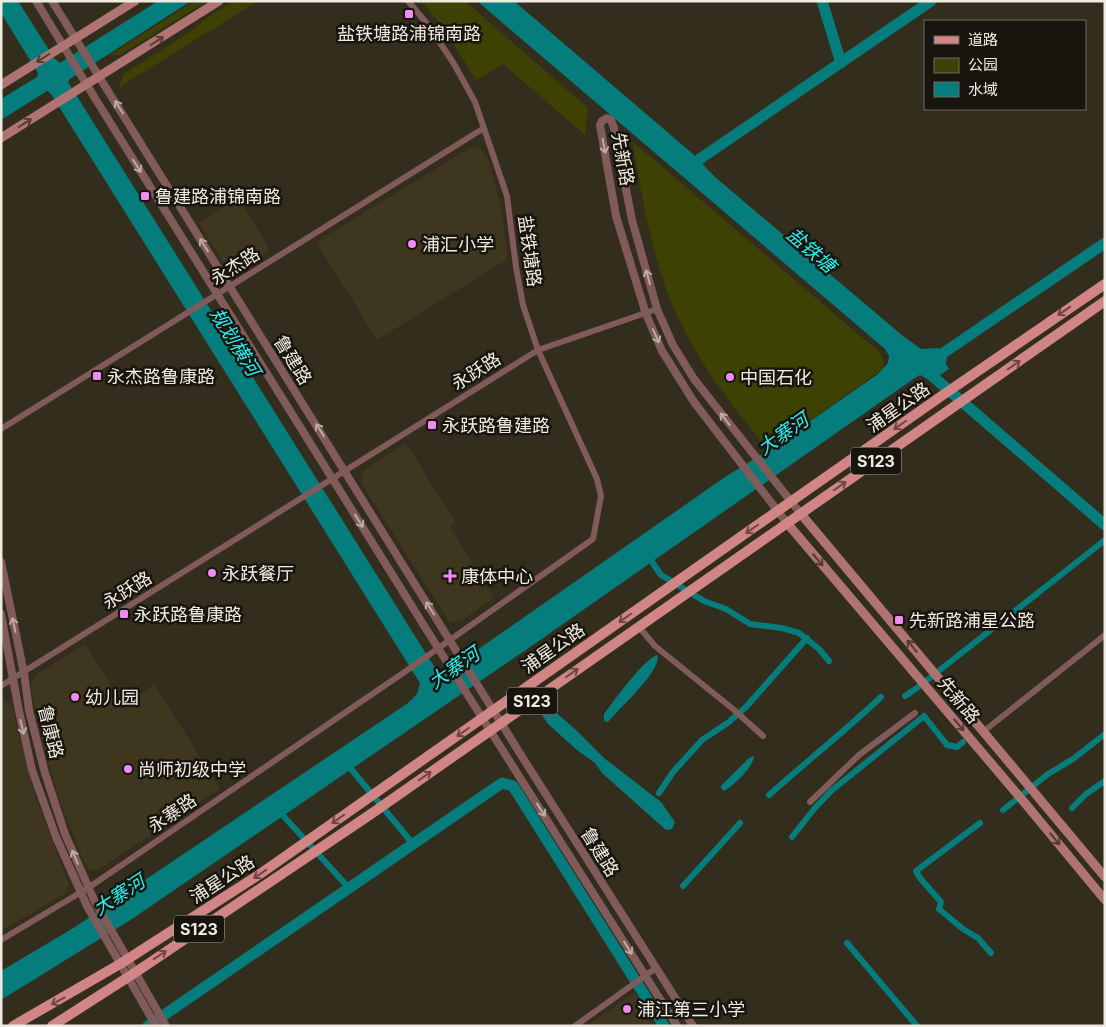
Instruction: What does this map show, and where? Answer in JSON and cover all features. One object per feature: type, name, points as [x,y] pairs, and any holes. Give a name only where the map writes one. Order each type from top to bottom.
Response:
[{"type":"main road","points":[[1,85],[136,1]]},
{"type":"main road","points":[[1,138],[219,1]]},
{"type":"main road","name":"浦星公路","points":[[13,1026],[124,962],[260,874],[962,381],[1105,284]]},
{"type":"main road","name":"浦星公路","points":[[52,1026],[371,814],[1105,301]]},
{"type":"main road","name":"先新路","points":[[800,514],[1105,876]]},
{"type":"main road","name":"先新路","points":[[787,523],[1105,900]]},
{"type":"street","name":"鲁建路","points":[[36,1],[92,95],[444,658],[677,1026]]},
{"type":"street","name":"鲁建路","points":[[52,1],[693,1026]]},
{"type":"street","name":"盐铁塘路","points":[[408,1],[429,26],[454,64],[475,102],[507,196],[523,305],[538,350],[597,479],[601,496],[593,538],[450,640]]},
{"type":"street","name":"先新路","points":[[787,523],[683,386],[662,350],[646,314],[616,216],[600,125],[607,118],[611,120],[614,128],[632,220],[657,309],[673,346],[694,379],[800,514]]},
{"type":"street","name":"永杰路","points":[[1,429],[484,128]]},
{"type":"street","name":"永跃路","points":[[1,686],[346,472],[538,350],[657,309]]},
{"type":"street","name":"鲁康路","points":[[1,562],[24,672],[29,710],[45,773],[65,834],[88,888],[91,904]]},
{"type":"street","name":"鲁康路","points":[[1,614],[32,770],[56,837],[81,893],[91,904]]},
{"type":"street","points":[[639,626],[655,646],[733,709],[763,736]]},
{"type":"street","points":[[984,731],[1105,635]]},
{"type":"street","points":[[438,648],[450,640]]},
{"type":"street","name":"永寨路","points":[[1,940],[81,893],[438,648]]},
{"type":"street","points":[[810,802],[859,755],[915,713]]},
{"type":"street","points":[[91,904],[124,962],[166,1026]]},
{"type":"street","points":[[576,1026],[656,968]]},
{"type":"street","points":[[132,974],[156,1026]]},
{"type":"shaded area","name":"浦汇小学","points":[[473,146],[481,149],[488,158],[503,219],[508,259],[377,340],[316,242]]},
{"type":"shaded area","points":[[238,198],[270,250],[239,269],[234,270],[224,264],[199,223]]},
{"type":"shaded area","points":[[406,443],[456,523],[450,527],[494,598],[461,621],[452,622],[448,620],[361,483],[362,473],[365,469]]},
{"type":"shaded area","name":"尚师初级中学","points":[[85,644],[123,705],[155,685],[220,789],[97,871],[86,866],[64,813],[45,754],[31,690],[32,681],[37,674]]},
{"type":"shaded area","points":[[1,699],[6,700],[13,708],[35,795],[69,885],[64,894],[1,931]]},
{"type":"shaded area","name":"浦江第三小学","points":[[634,992],[654,1026],[587,1026]]},
{"type":"green space","points":[[195,1],[207,1],[120,55],[109,55]]},
{"type":"green space","points":[[233,1],[258,1],[118,88],[124,74],[191,31]]},
{"type":"green space","points":[[421,1],[465,1],[588,108],[585,135],[503,64],[476,80],[445,30]]},
{"type":"green space","points":[[632,141],[879,352],[884,360],[883,369],[769,450],[723,393],[696,352],[674,309],[654,251]]},
{"type":"water","points":[[1,1],[18,1],[54,58],[60,63],[158,1],[191,1],[68,82],[440,676],[725,477],[769,450],[878,374],[888,363],[889,356],[885,349],[477,1],[514,1],[693,154],[715,177],[903,336],[921,349],[938,348],[947,357],[946,364],[949,369],[931,381],[920,375],[912,380],[533,645],[132,919],[1,1000],[1,971],[75,927],[408,703],[417,694],[420,683],[51,94],[47,91],[1,120],[1,99],[37,77],[38,73],[1,13]]},
{"type":"water","points":[[658,655],[657,663],[638,690],[608,722],[604,721],[604,714],[630,680],[645,663]]},
{"type":"water","points":[[542,708],[552,709],[604,758],[661,802],[675,822],[672,829],[666,830],[602,773],[595,763],[548,724],[542,715]]},
{"type":"water","points":[[754,756],[747,771],[724,791],[720,787],[749,758]]},
{"type":"waterway","points":[[822,1],[841,63]]},
{"type":"waterway","name":"大寨河","points":[[688,167],[931,1]]},
{"type":"waterway","points":[[933,360],[1105,243]]},
{"type":"waterway","name":"盐铁塘","points":[[923,368],[1105,525]]},
{"type":"waterway","points":[[905,696],[1105,540]]},
{"type":"waterway","points":[[648,556],[661,575],[704,601],[726,609],[750,624],[782,628],[799,633],[819,649],[829,661]]},
{"type":"waterway","points":[[659,793],[673,772],[702,740],[729,722],[746,707],[807,638]]},
{"type":"waterway","points":[[769,795],[881,697]]},
{"type":"waterway","points":[[792,837],[831,791],[924,716],[947,745],[957,747],[963,742]]},
{"type":"waterway","points":[[1003,810],[1048,774],[1073,759],[1105,734]]},
{"type":"waterway","points":[[347,764],[413,844]]},
{"type":"waterway","points":[[1072,808],[1086,794],[1105,781]]},
{"type":"waterway","points":[[148,1026],[502,783],[513,786],[664,1026]]},
{"type":"waterway","points":[[278,810],[349,888]]},
{"type":"waterway","points":[[683,886],[740,823]]},
{"type":"waterway","points":[[980,823],[916,871],[941,902],[939,909],[963,929],[978,938],[991,953]]},
{"type":"waterway","points":[[847,943],[917,1026]]},
{"type":"place","name":"盐铁塘路浦锦南路","points":[[409,14]]},
{"type":"place","name":"鲁建路浦锦南路","points":[[145,196]]},
{"type":"place","name":"浦汇小学","points":[[412,244]]},
{"type":"place","name":"永杰路鲁康路","points":[[97,376]]},
{"type":"place","name":"中国石化","points":[[730,377]]},
{"type":"place","name":"永跃路鲁建路","points":[[432,425]]},
{"type":"place","name":"永跃餐厅","points":[[212,573]]},
{"type":"place","name":"康体中心","points":[[450,576]]},
{"type":"place","name":"永跃路鲁康路","points":[[124,614]]},
{"type":"place","name":"先新路浦星公路","points":[[899,620]]},
{"type":"place","name":"幼儿园","points":[[75,697]]},
{"type":"place","name":"尚师初级中学","points":[[128,769]]},
{"type":"place","name":"浦江第三小学","points":[[627,1009]]},
{"type":"water label","name":"规划横河","points":[[235,342]]}]
